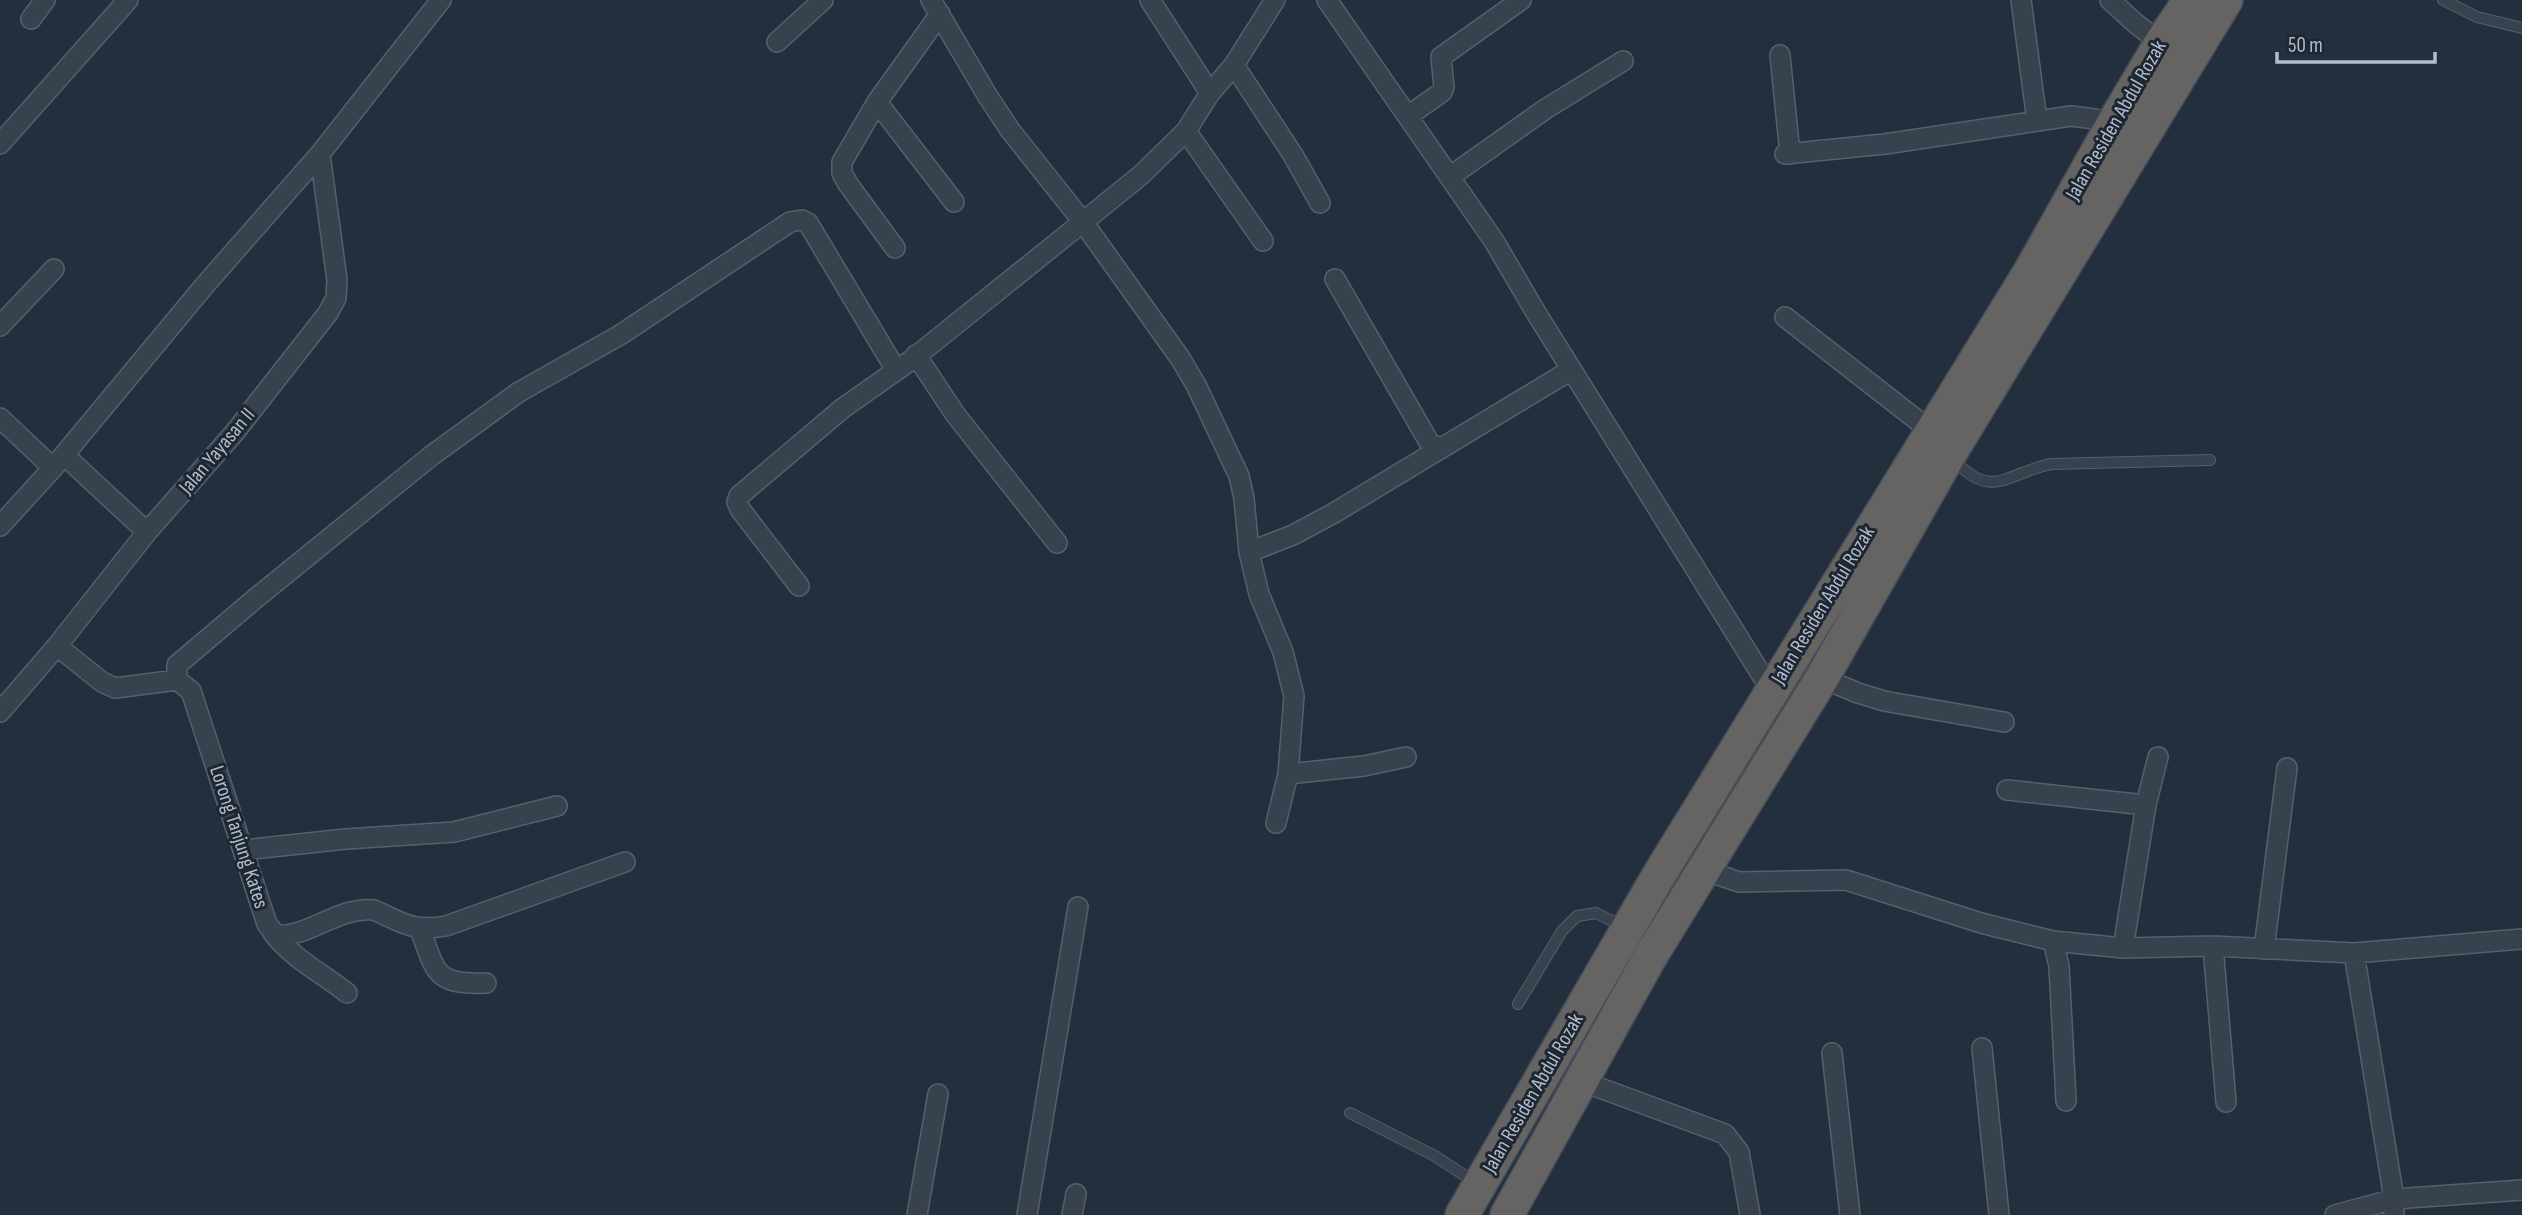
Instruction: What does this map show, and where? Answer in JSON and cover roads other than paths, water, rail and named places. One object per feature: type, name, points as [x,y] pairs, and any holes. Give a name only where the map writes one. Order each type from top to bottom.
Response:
[{"type":"highway","name":"Jalan Residen Abdul Rozak","points":[[1507,1215],[1650,957],[1822,678],[1939,443],[2030,272],[2113,124],[2190,0]]},
{"type":"highway","name":"Jalan Residen Abdul Rozak","points":[[1462,1215],[1627,929],[1771,690],[1939,443],[2226,0]]},
{"type":"street","points":[[31,19],[46,0]]},
{"type":"street","points":[[0,144],[128,0]]},
{"type":"street","points":[[0,526],[58,462],[205,285],[320,154],[441,0]]},
{"type":"street","points":[[777,42],[823,0]]},
{"type":"street","points":[[1150,0],[1210,93]]},
{"type":"street","points":[[799,586],[740,509],[737,499],[843,408],[906,363],[1141,175],[1186,131],[1210,93],[1234,65],[1275,0]]},
{"type":"street","points":[[1327,0],[1494,241],[1571,370],[1771,690]]},
{"type":"street","points":[[1408,116],[1442,92],[1444,87],[1441,57],[1521,0]]},
{"type":"street","points":[[2021,0],[2037,121]]},
{"type":"street","points":[[2110,0],[2161,43]]},
{"type":"street","points":[[895,248],[848,184],[841,168],[844,156],[936,7],[1010,130],[1083,222],[1160,327],[1196,384],[1239,476],[1249,552],[1259,594],[1290,676],[1294,696],[1288,774],[1276,823]]},
{"type":"street","points":[[1780,55],[1788,154],[1885,144],[2071,116],[2095,118],[2113,124]]},
{"type":"street","points":[[1451,176],[1544,110],[1623,61]]},
{"type":"street","points":[[1234,65],[1293,155],[1320,204]]},
{"type":"street","points":[[877,102],[954,202]]},
{"type":"street","points":[[1186,131],[1263,241]]},
{"type":"street","name":"Jalan Yayasan II","points":[[0,712],[57,646],[147,532],[235,432],[332,306],[336,298],[337,281],[320,154]]},
{"type":"street","points":[[57,646],[102,682],[115,688],[177,680],[177,664],[431,456],[519,393],[620,335],[790,222],[802,220],[807,223],[906,363],[955,414],[1057,543]]},
{"type":"street","points":[[0,326],[54,269]]},
{"type":"street","points":[[1335,279],[1429,442],[1433,446],[1441,447]]},
{"type":"street","points":[[1785,317],[1939,443]]},
{"type":"street","points":[[1249,552],[1293,535],[1334,513],[1571,370]]},
{"type":"street","points":[[0,418],[147,532]]},
{"type":"street","points":[[1822,678],[1858,694],[1884,701],[2004,722]]},
{"type":"street","name":"Lorong Tanjung Kates","points":[[177,680],[187,686],[194,696],[267,924],[273,933],[288,934],[348,912],[368,909],[402,925],[420,929],[446,926],[625,862]]},
{"type":"street","points":[[2123,948],[2146,805],[2158,757]]},
{"type":"street","points":[[1288,774],[1364,766],[1406,758]]},
{"type":"street","points":[[2264,949],[2287,768]]},
{"type":"street","points":[[2007,790],[2146,805]]},
{"type":"street","points":[[244,850],[346,839],[454,832],[557,806]]},
{"type":"street","points":[[1704,870],[1740,882],[1857,882],[1981,923],[2053,941],[2123,948],[2213,946],[2354,953],[2522,939]]},
{"type":"street","points":[[1027,1215],[1078,907]]},
{"type":"street","points":[[420,929],[440,975],[447,980],[464,984],[486,983]]},
{"type":"street","points":[[273,933],[286,950],[322,973],[346,993]]},
{"type":"street","points":[[2053,941],[2059,966],[2066,1101]]},
{"type":"street","points":[[2213,946],[2226,1102]]},
{"type":"street","points":[[2354,953],[2394,1207]]},
{"type":"street","points":[[1982,1048],[1999,1215]]},
{"type":"street","points":[[1832,1053],[1850,1215]]},
{"type":"street","points":[[1581,1082],[1725,1135],[1739,1152],[1750,1215]]},
{"type":"street","points":[[917,1215],[939,1094]]},
{"type":"street","points":[[2335,1215],[2522,1190]]},
{"type":"street","points":[[1072,1215],[1076,1194]]},
{"type":"lane","points":[[2444,0],[2477,17],[2522,28]]},
{"type":"lane","points":[[1939,443],[1968,476],[1984,483],[2006,480],[2051,464],[2210,460]]},
{"type":"lane","points":[[1518,1004],[1562,931],[1577,916],[1596,913],[1627,929]]},
{"type":"lane","points":[[1350,1113],[1435,1156],[1480,1185]]}]
